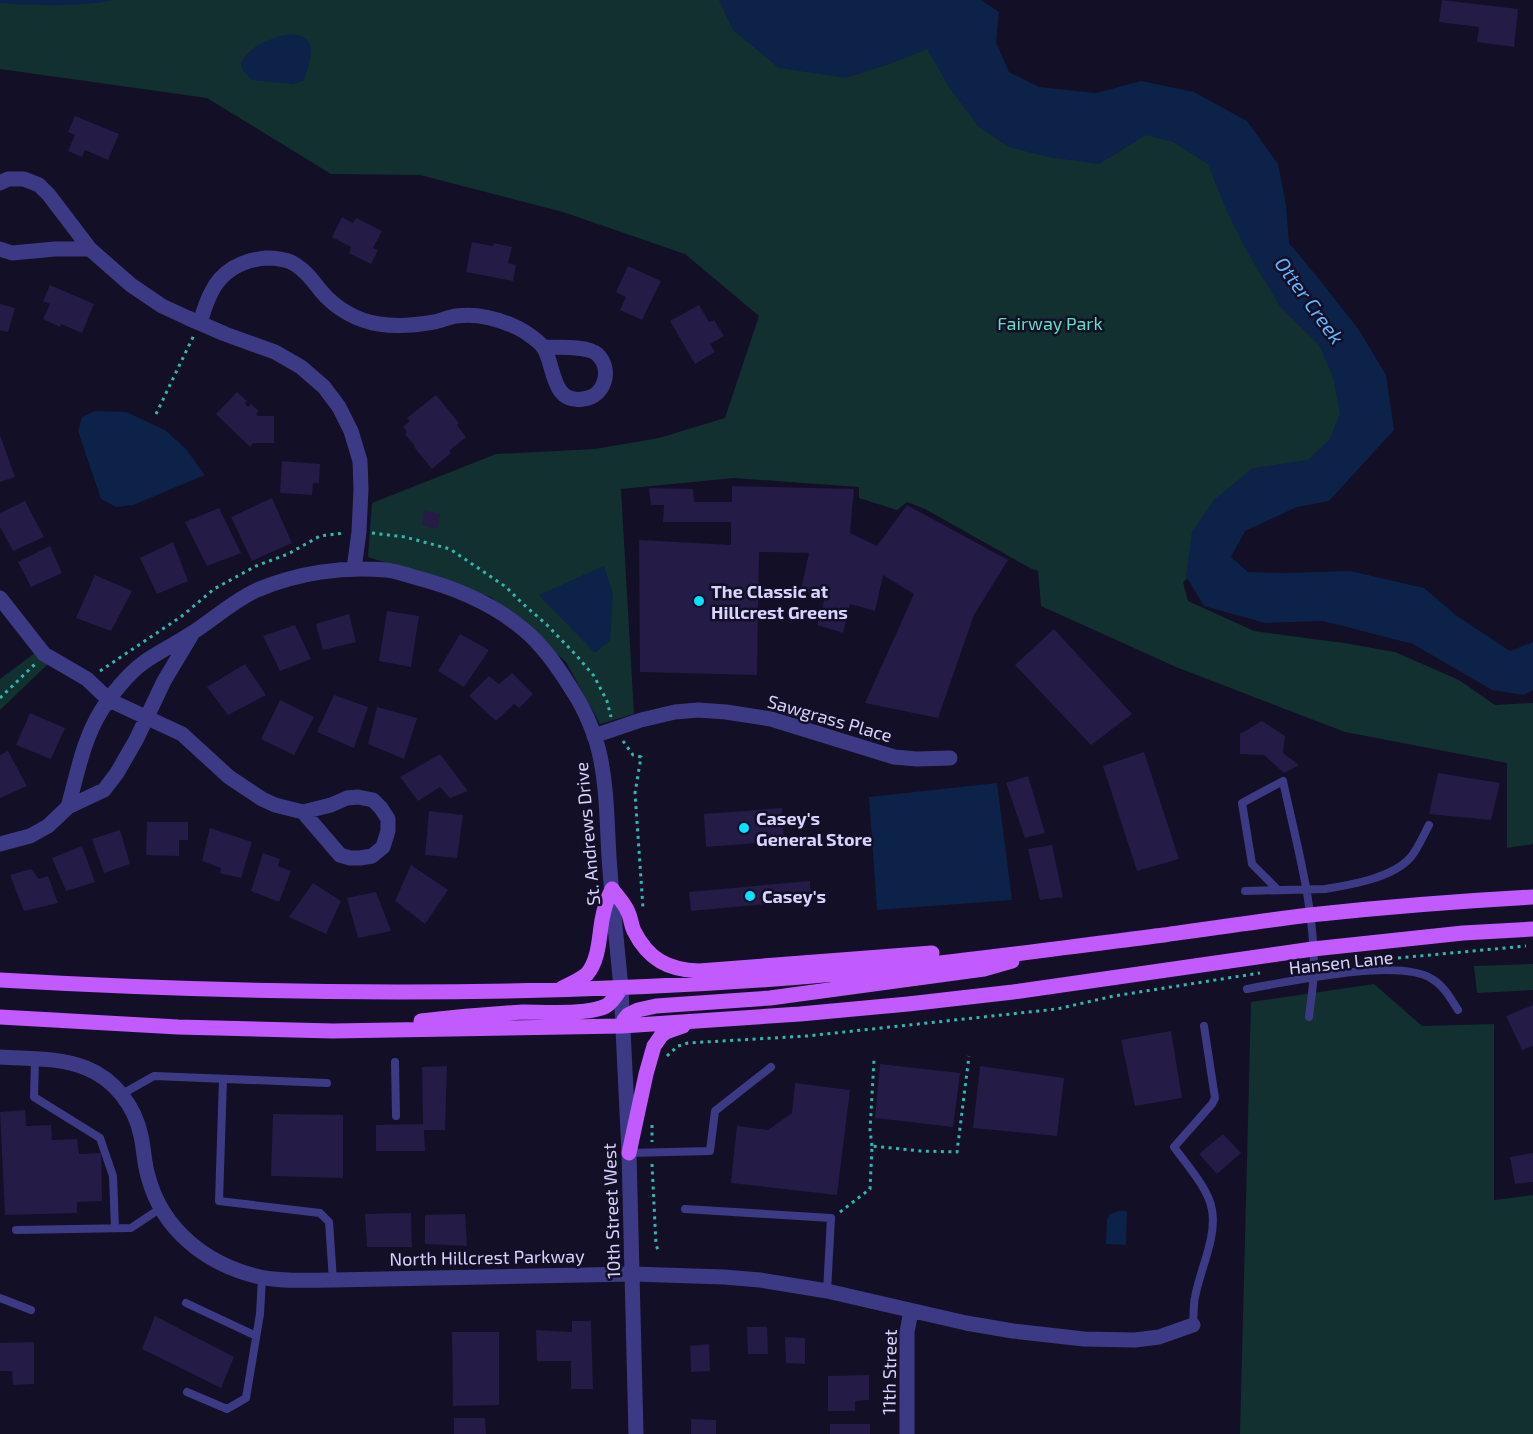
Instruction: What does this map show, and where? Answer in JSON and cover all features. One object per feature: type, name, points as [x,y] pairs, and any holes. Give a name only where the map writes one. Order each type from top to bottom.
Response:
[{"type":"main road","points":[[612,889],[628,911],[632,928],[648,951],[670,967],[684,970],[699,971],[946,952],[1007,954]]},
{"type":"main road","points":[[557,990],[578,980],[587,973],[592,964],[599,944],[606,903],[612,889]]},
{"type":"main road","points":[[0,980],[120,987],[315,993],[430,993],[621,988],[789,978],[1052,949],[1310,915],[1533,897]]},
{"type":"main road","points":[[0,1017],[167,1026],[333,1031],[622,1026],[693,1022],[978,996],[1313,949],[1463,933],[1533,929]]},
{"type":"main road","points":[[622,1026],[628,1015],[656,1006],[770,998],[984,969],[1052,949]]},
{"type":"main road","points":[[333,1031],[451,1018],[596,1009],[608,1005],[621,988]]},
{"type":"main road","points":[[629,1153],[654,1046],[666,1032],[693,1022]]},
{"type":"street","points":[[0,183],[8,179],[24,179],[39,184],[90,249],[131,285],[162,306],[225,334],[275,352],[302,367],[324,387],[339,408],[351,431],[360,461],[361,489],[354,569]]},
{"type":"street","points":[[0,249],[12,253],[90,249]]},
{"type":"street","points":[[200,323],[211,292],[230,269],[256,259],[274,258],[294,263],[308,274],[329,300],[361,319],[379,324],[399,325],[435,322],[455,316],[485,317],[500,320],[521,329],[543,347]]},
{"type":"street","name":"St. Andrews Drive","points":[[68,807],[85,746],[101,710],[142,663],[192,633],[225,609],[255,591],[279,582],[318,573],[354,569],[388,570],[433,582],[472,596],[524,629],[552,660],[576,695],[600,754],[621,988]]},
{"type":"street","points":[[0,598],[44,654],[87,679],[109,700],[182,734],[229,777],[262,800],[303,812],[332,805],[347,798],[358,797],[373,800],[388,819],[388,831],[382,847],[372,856],[350,858],[340,855],[303,812]]},
{"type":"street","name":"St. Andrews Drive","points":[[0,844],[30,836],[48,826],[68,807],[104,790],[117,773],[164,681],[192,633]]},
{"type":"street","name":"Sawgrass Place","points":[[594,736],[641,720],[675,712],[698,710],[771,719],[894,757],[950,758]]},
{"type":"street","name":"10th Street West","points":[[621,988],[629,1153],[636,1434]]},
{"type":"street","name":"North Hillcrest Parkway","points":[[0,1057],[69,1063],[87,1068],[103,1077],[122,1094],[134,1114],[141,1133],[147,1175],[154,1196],[169,1221],[184,1238],[218,1262],[262,1278],[333,1280],[633,1274],[724,1276],[827,1291],[966,1323],[1084,1339],[1135,1340],[1159,1337],[1193,1324]]},
{"type":"street","name":"11th Street","points":[[907,1434],[907,1332],[911,1311]]},
{"type":"lane","points":[[1278,890],[1252,864],[1242,803],[1283,781],[1307,890],[1310,915],[1313,976],[1309,1017]]},
{"type":"lane","points":[[1245,891],[1337,887],[1375,878],[1394,870],[1410,858],[1429,825]]},
{"type":"lane","name":"Hansen Lane","points":[[1247,989],[1313,976],[1389,970],[1416,972],[1433,979],[1446,991],[1458,1010]]},
{"type":"lane","points":[[1193,1324],[1194,1298],[1211,1236],[1212,1209],[1203,1188],[1174,1147],[1215,1098],[1204,1026]]},
{"type":"lane","points":[[35,1060],[34,1096],[100,1138],[113,1176],[115,1228]]},
{"type":"lane","points":[[395,1062],[396,1116]]},
{"type":"lane","points":[[629,1153],[710,1151],[715,1111],[771,1067]]},
{"type":"lane","points":[[122,1094],[154,1076],[327,1083]]},
{"type":"lane","points":[[223,1079],[219,1202],[320,1214],[329,1222],[333,1280]]},
{"type":"lane","points":[[16,1230],[131,1228],[161,1208]]},
{"type":"lane","points":[[685,1209],[831,1218],[827,1291]]},
{"type":"lane","points":[[187,1392],[227,1409],[246,1398],[260,1314],[262,1278]]},
{"type":"lane","points":[[0,1298],[31,1310]]},
{"type":"lane","points":[[186,1303],[256,1336]]},
{"type":"path","points":[[156,414],[200,323]]},
{"type":"path","points":[[87,679],[182,616],[214,589],[320,536],[358,532],[405,537],[450,549],[506,587],[548,625],[594,676],[607,701],[615,729],[633,755],[641,757],[635,793],[644,916]]},
{"type":"path","points":[[0,698],[44,654]]},
{"type":"path","points":[[1390,958],[1533,945]]},
{"type":"path","points":[[654,1046],[667,1055],[678,1046],[688,1043],[807,1036],[1057,1009],[1114,996],[1265,972]]},
{"type":"path","points":[[872,1146],[957,1152],[969,1056]]},
{"type":"path","points":[[831,1218],[870,1189],[872,1146],[870,1130],[874,1060]]},
{"type":"path","points":[[652,1118],[652,1200],[656,1245],[659,1251]]},
{"type":"green space","name":"Fairway Park","points":[[0,0],[927,0],[974,75],[1195,126],[1367,422],[1272,493],[1212,559],[1183,582],[1188,601],[1254,631],[1395,652],[1459,680],[1495,705],[1533,703],[1533,844],[1507,848],[1507,763],[1345,732],[1176,667],[1041,606],[1038,571],[925,509],[907,502],[897,510],[859,498],[859,487],[734,478],[621,489],[634,714],[600,724],[566,662],[491,597],[368,557],[372,503],[496,454],[595,449],[659,438],[725,418],[759,316],[685,254],[563,212],[420,175],[331,174],[207,98],[0,69]]},
{"type":"green space","points":[[35,653],[48,664],[0,710],[0,679]]},
{"type":"green space","points":[[1533,964],[1533,990],[1477,993],[1474,966]]},
{"type":"green space","points":[[1374,984],[1422,1026],[1494,1024],[1494,1200],[1533,1195],[1533,1434],[1240,1434],[1251,1002]]},
{"type":"water","points":[[0,0],[115,0],[87,4],[29,5],[0,3]]},
{"type":"water","name":"Otter Creek","points":[[719,0],[981,0],[999,12],[996,42],[1009,72],[1039,87],[1096,93],[1141,81],[1194,92],[1247,121],[1278,164],[1286,205],[1289,243],[1359,330],[1386,375],[1394,430],[1329,501],[1297,507],[1245,531],[1231,557],[1248,572],[1350,571],[1424,588],[1457,616],[1510,651],[1533,642],[1533,690],[1523,695],[1492,690],[1413,644],[1323,621],[1265,623],[1204,606],[1186,576],[1192,532],[1214,500],[1253,468],[1308,460],[1330,439],[1340,414],[1333,377],[1319,345],[1281,308],[1245,248],[1208,164],[1173,142],[1146,135],[1099,164],[1048,157],[1008,147],[978,126],[949,87],[927,49],[846,78],[779,68],[733,30]]},
{"type":"water","points":[[290,34],[304,37],[309,41],[310,59],[303,81],[293,84],[252,80],[243,71],[241,64],[255,47]]},
{"type":"water","points":[[95,411],[126,412],[165,430],[186,449],[205,475],[133,505],[116,507],[101,499],[78,431],[82,417]]},
{"type":"water","points":[[604,566],[613,594],[610,641],[595,653],[539,595]]},
{"type":"water","points":[[997,783],[1012,900],[877,910],[869,797]]},
{"type":"water","points":[[1127,1211],[1126,1245],[1106,1244],[1107,1220],[1110,1214]]},
{"type":"building","points":[[1442,0],[1518,9],[1514,47],[1477,42],[1479,27],[1439,22]]},
{"type":"building","points":[[75,116],[119,134],[108,160],[85,150],[82,157],[68,151],[75,135],[68,132]]},
{"type":"building","points":[[342,217],[353,223],[356,218],[382,231],[373,248],[378,250],[371,264],[349,253],[351,247],[332,237]]},
{"type":"building","points":[[472,242],[512,247],[508,263],[516,265],[513,281],[466,272]]},
{"type":"building","points":[[628,266],[661,281],[642,320],[620,310],[626,297],[616,292]]},
{"type":"building","points":[[50,285],[94,304],[82,333],[43,319],[50,304],[43,301]]},
{"type":"building","points":[[0,304],[15,308],[8,332],[0,330]]},
{"type":"building","points":[[699,305],[709,322],[714,320],[724,336],[710,344],[715,352],[695,364],[670,321]]},
{"type":"building","points":[[237,392],[247,401],[245,403],[248,407],[251,404],[259,411],[256,414],[258,416],[274,416],[274,443],[253,443],[250,447],[216,414]]},
{"type":"building","points":[[436,395],[459,423],[457,425],[466,437],[432,469],[405,434],[407,432],[403,427],[410,421],[407,418]]},
{"type":"building","points":[[0,435],[15,477],[0,482]]},
{"type":"building","points":[[282,461],[320,464],[319,483],[313,483],[312,495],[280,493]]},
{"type":"building","name":"The Classic at Hillcrest Greens","points":[[732,486],[854,489],[850,533],[877,546],[907,505],[1008,560],[974,615],[938,718],[865,703],[914,594],[883,575],[875,611],[850,604],[843,633],[817,625],[825,598],[801,590],[809,553],[759,552],[757,675],[640,672],[639,540],[731,545],[731,522],[663,522],[664,505],[651,505],[649,488],[693,489],[694,502],[732,502]]},
{"type":"building","points":[[272,498],[292,543],[252,561],[231,517]]},
{"type":"building","points":[[25,501],[44,537],[13,551],[0,527],[0,513]]},
{"type":"building","points":[[219,508],[241,553],[207,566],[185,522]]},
{"type":"building","points":[[424,510],[440,514],[437,529],[422,525]]},
{"type":"building","points":[[173,542],[188,581],[157,594],[140,558]]},
{"type":"building","points":[[50,546],[62,573],[31,587],[18,562]]},
{"type":"building","points":[[95,575],[132,591],[111,631],[76,618]]},
{"type":"building","points":[[387,611],[419,616],[411,667],[379,661]]},
{"type":"building","points":[[349,614],[356,642],[323,650],[316,624]]},
{"type":"building","points":[[295,625],[311,659],[280,671],[263,636]]},
{"type":"building","points":[[1054,629],[1132,714],[1091,745],[1015,665]]},
{"type":"building","points":[[460,634],[489,650],[464,687],[438,671]]},
{"type":"building","points":[[245,664],[266,695],[228,715],[207,687]]},
{"type":"building","points":[[512,673],[533,694],[519,708],[514,704],[496,721],[469,696],[489,676],[499,684]]},
{"type":"building","points":[[334,695],[368,707],[354,748],[317,732]]},
{"type":"building","points":[[280,700],[314,717],[294,755],[261,739]]},
{"type":"building","points":[[377,707],[417,718],[404,759],[368,744]]},
{"type":"building","points":[[30,713],[65,728],[51,759],[16,745]]},
{"type":"building","points":[[1262,721],[1285,736],[1283,753],[1299,765],[1284,773],[1264,755],[1240,754],[1240,734]]},
{"type":"building","points":[[8,751],[27,786],[0,798],[0,755]]},
{"type":"building","points":[[1144,752],[1179,859],[1137,871],[1103,766]]},
{"type":"building","points":[[440,754],[468,791],[450,798],[440,787],[418,801],[400,777]]},
{"type":"building","points":[[1438,773],[1500,783],[1491,820],[1429,814]]},
{"type":"building","points":[[1028,776],[1045,833],[1025,838],[1006,783]]},
{"type":"building","name":"Casey's General Store","points":[[782,808],[784,841],[706,847],[704,814]]},
{"type":"building","points":[[429,811],[463,815],[457,858],[425,855]]},
{"type":"building","points":[[147,822],[188,822],[188,840],[179,840],[179,856],[146,855]]},
{"type":"building","points":[[210,828],[252,842],[241,878],[220,873],[221,868],[202,861]]},
{"type":"building","points":[[120,830],[130,864],[104,873],[92,839]]},
{"type":"building","points":[[1052,845],[1063,897],[1040,900],[1028,849]]},
{"type":"building","points":[[82,846],[95,882],[66,891],[52,858]]},
{"type":"building","points":[[263,853],[280,859],[278,866],[291,871],[279,902],[251,891]]},
{"type":"building","points":[[411,865],[448,890],[425,924],[395,901]]},
{"type":"building","points":[[31,869],[39,879],[48,876],[58,903],[24,911],[10,875]]},
{"type":"building","name":"Casey's","points":[[810,881],[811,900],[691,911],[689,892]]},
{"type":"building","points":[[313,883],[341,901],[326,934],[289,917]]},
{"type":"building","points":[[376,892],[391,931],[358,938],[347,898]]},
{"type":"building","points":[[1533,1005],[1533,1046],[1522,1050],[1506,1016]]},
{"type":"building","points":[[1171,1031],[1182,1098],[1135,1106],[1121,1040]]},
{"type":"building","points":[[880,1064],[960,1073],[953,1127],[875,1118]]},
{"type":"building","points":[[447,1066],[445,1130],[424,1130],[425,1151],[376,1151],[376,1125],[423,1124],[422,1067]]},
{"type":"building","points":[[980,1066],[1064,1078],[1057,1136],[973,1128]]},
{"type":"building","points":[[795,1083],[850,1090],[837,1195],[731,1183],[737,1126],[768,1130],[792,1113]]},
{"type":"building","points":[[25,1110],[26,1126],[51,1125],[52,1140],[77,1139],[79,1154],[101,1153],[102,1201],[77,1202],[77,1213],[5,1215],[0,1112]]},
{"type":"building","points":[[273,1114],[343,1115],[343,1178],[271,1176]]},
{"type":"building","points":[[1223,1134],[1241,1153],[1217,1174],[1199,1154]]},
{"type":"building","points":[[1533,1153],[1533,1182],[1515,1184],[1510,1157]]},
{"type":"building","points":[[411,1213],[412,1247],[367,1247],[365,1214]]},
{"type":"building","points":[[465,1214],[467,1246],[425,1244],[425,1215]]},
{"type":"building","points":[[155,1316],[234,1357],[221,1388],[142,1349]]},
{"type":"building","points":[[572,1321],[591,1321],[593,1389],[571,1389],[571,1361],[537,1361],[536,1330],[572,1332]]},
{"type":"building","points":[[747,1327],[767,1327],[768,1354],[748,1354]]},
{"type":"building","points":[[452,1332],[499,1332],[499,1405],[453,1406]]},
{"type":"building","points":[[785,1337],[805,1338],[805,1364],[786,1363]]},
{"type":"building","points":[[34,1342],[34,1384],[13,1385],[12,1371],[0,1371],[0,1343]]},
{"type":"building","points":[[709,1344],[710,1371],[691,1372],[690,1346]]},
{"type":"building","points":[[869,1375],[869,1400],[855,1401],[855,1411],[828,1411],[828,1376]]},
{"type":"building","points":[[454,1418],[485,1418],[486,1434],[454,1434]]},
{"type":"building","points":[[691,1419],[716,1420],[716,1434],[691,1434]]},
{"type":"building","points":[[830,1424],[870,1424],[870,1434],[830,1434]]},
{"type":"place","name":"The Classic at Hillcrest Greens","points":[[699,601]]},
{"type":"place","name":"Casey's General Store","points":[[744,828]]},
{"type":"place","name":"Casey's","points":[[750,896]]}]
